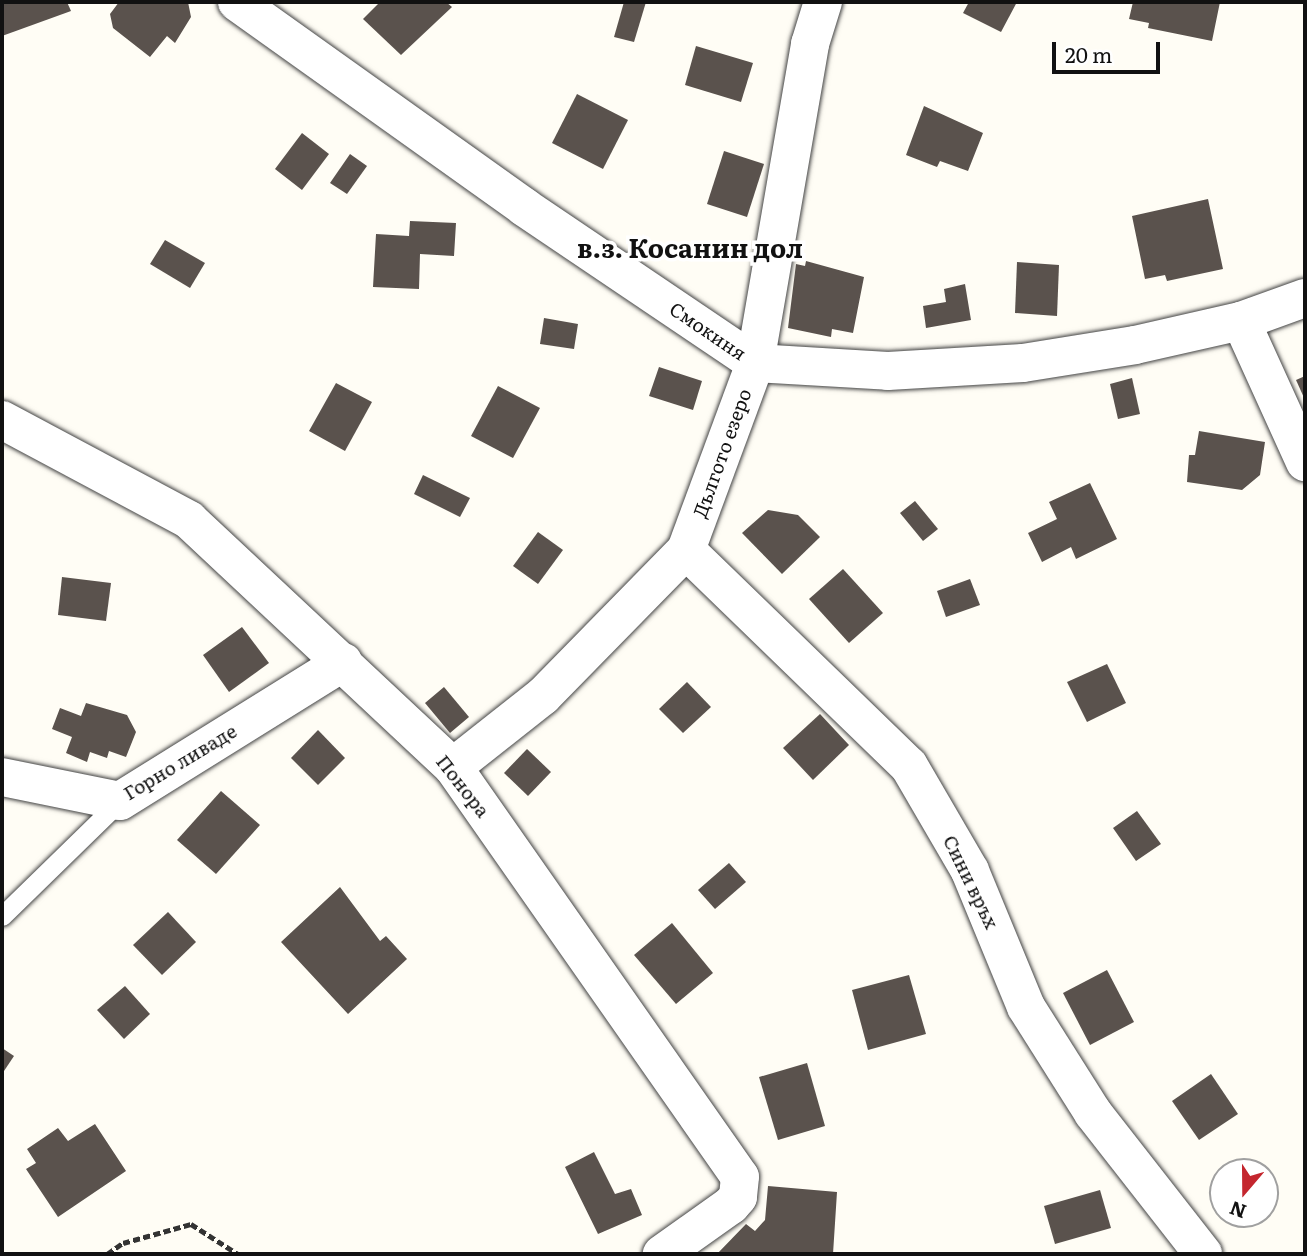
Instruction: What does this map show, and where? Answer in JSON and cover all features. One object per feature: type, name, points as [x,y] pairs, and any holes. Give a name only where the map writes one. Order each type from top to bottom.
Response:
[{"type":"street","name":"Смокиня","points":[[237,2],[524,207],[755,363],[888,371],[1023,363],[1135,345],[1241,321],[1305,298]]},
{"type":"street","name":"Дългото езеро","points":[[453,767],[543,696],[685,550],[755,363],[810,44],[823,2]]},
{"type":"street","points":[[1241,321],[1305,462]]},
{"type":"street","name":"Понора","points":[[2,420],[189,520],[453,767],[740,1177],[738,1197],[731,1205],[662,1254]]},
{"type":"street","name":"Сини връх","points":[[685,550],[909,766],[970,871],[1026,1007],[1093,1113],[1203,1254]]},
{"type":"street","name":"Горно ливаде","points":[[2,778],[120,801],[343,662]]},
{"type":"lane","points":[[2,916],[120,801]]},
{"type":"path","points":[[107,1254],[123,1243],[191,1224],[238,1254]]},
{"type":"building","points":[[2,2],[67,2],[71,11],[2,36]]},
{"type":"building","points":[[119,2],[188,2],[191,17],[175,43],[167,36],[150,57],[113,28],[110,14]]},
{"type":"building","points":[[380,2],[446,2],[452,7],[401,55],[363,19]]},
{"type":"building","points":[[624,2],[646,2],[634,42],[614,37]]},
{"type":"building","points":[[969,2],[1017,2],[1001,32],[963,13]]},
{"type":"building","points":[[1133,2],[1220,2],[1212,41],[1148,28],[1149,23],[1129,19]]},
{"type":"building","points":[[696,46],[753,63],[741,102],[685,85]]},
{"type":"building","points":[[577,94],[628,120],[603,169],[552,143]]},
{"type":"building","points":[[924,106],[983,133],[968,171],[940,161],[937,167],[906,155]]},
{"type":"building","points":[[302,133],[329,154],[302,190],[275,169]]},
{"type":"building","points":[[724,151],[764,164],[747,217],[707,204]]},
{"type":"building","points":[[350,154],[367,166],[347,194],[330,183]]},
{"type":"building","points":[[1208,199],[1223,269],[1167,281],[1165,275],[1145,279],[1132,216]]},
{"type":"building","points":[[410,221],[456,223],[454,256],[420,254],[419,289],[373,287],[376,234],[409,236]]},
{"type":"building","points":[[165,240],[205,263],[190,288],[150,264]]},
{"type":"building","points":[[806,261],[864,277],[853,333],[832,329],[831,337],[788,328],[796,264],[805,266]]},
{"type":"building","points":[[1017,262],[1059,265],[1057,316],[1015,313]]},
{"type":"building","points":[[965,284],[971,320],[926,328],[923,306],[946,302],[944,289]]},
{"type":"building","points":[[544,318],[578,324],[574,349],[540,344]]},
{"type":"building","points":[[659,367],[702,381],[693,410],[649,396]]},
{"type":"building","points":[[1305,376],[1305,400],[1296,380]]},
{"type":"building","points":[[1132,378],[1140,414],[1118,419],[1110,384]]},
{"type":"building","points":[[336,383],[372,402],[345,451],[309,431]]},
{"type":"building","points":[[498,386],[540,408],[513,458],[471,436]]},
{"type":"building","points":[[1199,431],[1265,442],[1260,475],[1242,490],[1187,482],[1189,455],[1195,455]]},
{"type":"building","points":[[423,475],[470,498],[460,517],[414,494]]},
{"type":"building","points":[[1090,483],[1117,539],[1076,559],[1071,547],[1042,562],[1028,533],[1057,519],[1049,502]]},
{"type":"building","points":[[915,501],[938,529],[923,541],[900,513]]},
{"type":"building","points":[[768,510],[798,515],[820,537],[782,574],[742,533]]},
{"type":"building","points":[[538,532],[563,550],[538,584],[513,566]]},
{"type":"building","points":[[843,569],[883,613],[849,643],[809,599]]},
{"type":"building","points":[[62,577],[111,583],[106,621],[58,615]]},
{"type":"building","points":[[970,579],[980,605],[946,617],[937,591]]},
{"type":"building","points":[[242,627],[269,663],[229,692],[203,655]]},
{"type":"building","points":[[1107,664],[1126,703],[1087,722],[1067,682]]},
{"type":"building","points":[[687,682],[711,707],[683,733],[659,709]]},
{"type":"building","points":[[444,687],[469,717],[450,733],[425,703]]},
{"type":"building","points":[[86,703],[127,715],[136,732],[126,757],[109,751],[107,758],[90,752],[87,762],[66,753],[72,737],[52,729],[60,708],[81,716]]},
{"type":"building","points":[[820,714],[849,745],[813,780],[783,748]]},
{"type":"building","points":[[318,730],[345,758],[318,785],[291,758]]},
{"type":"building","points":[[527,749],[551,772],[528,796],[504,773]]},
{"type":"building","points":[[221,791],[260,825],[216,874],[177,840]]},
{"type":"building","points":[[1137,811],[1161,844],[1136,861],[1113,828]]},
{"type":"building","points":[[729,863],[746,882],[715,909],[698,890]]},
{"type":"building","points":[[340,887],[380,941],[386,936],[407,959],[348,1014],[281,942]]},
{"type":"building","points":[[168,912],[196,942],[162,975],[133,945]]},
{"type":"building","points":[[672,923],[713,973],[676,1004],[634,955]]},
{"type":"building","points":[[1107,970],[1134,1022],[1090,1045],[1063,993]]},
{"type":"building","points":[[909,975],[926,1034],[868,1050],[852,990]]},
{"type":"building","points":[[125,986],[150,1014],[124,1039],[97,1010]]},
{"type":"building","points":[[2,1048],[14,1056],[2,1074]]},
{"type":"building","points":[[807,1063],[825,1126],[778,1140],[759,1077]]},
{"type":"building","points":[[1211,1074],[1238,1114],[1199,1140],[1172,1101]]},
{"type":"building","points":[[95,1124],[126,1171],[58,1217],[26,1169],[36,1163],[27,1149],[58,1128],[68,1141]]},
{"type":"building","points":[[594,1152],[615,1194],[631,1189],[642,1215],[598,1234],[565,1167]]},
{"type":"building","points":[[768,1186],[837,1192],[833,1254],[717,1254],[746,1224],[755,1231],[765,1220]]},
{"type":"building","points":[[1100,1190],[1111,1228],[1055,1244],[1044,1206]]},
{"type":"district","name":"в.з. Косанин дол","points":[[690,247]]}]
